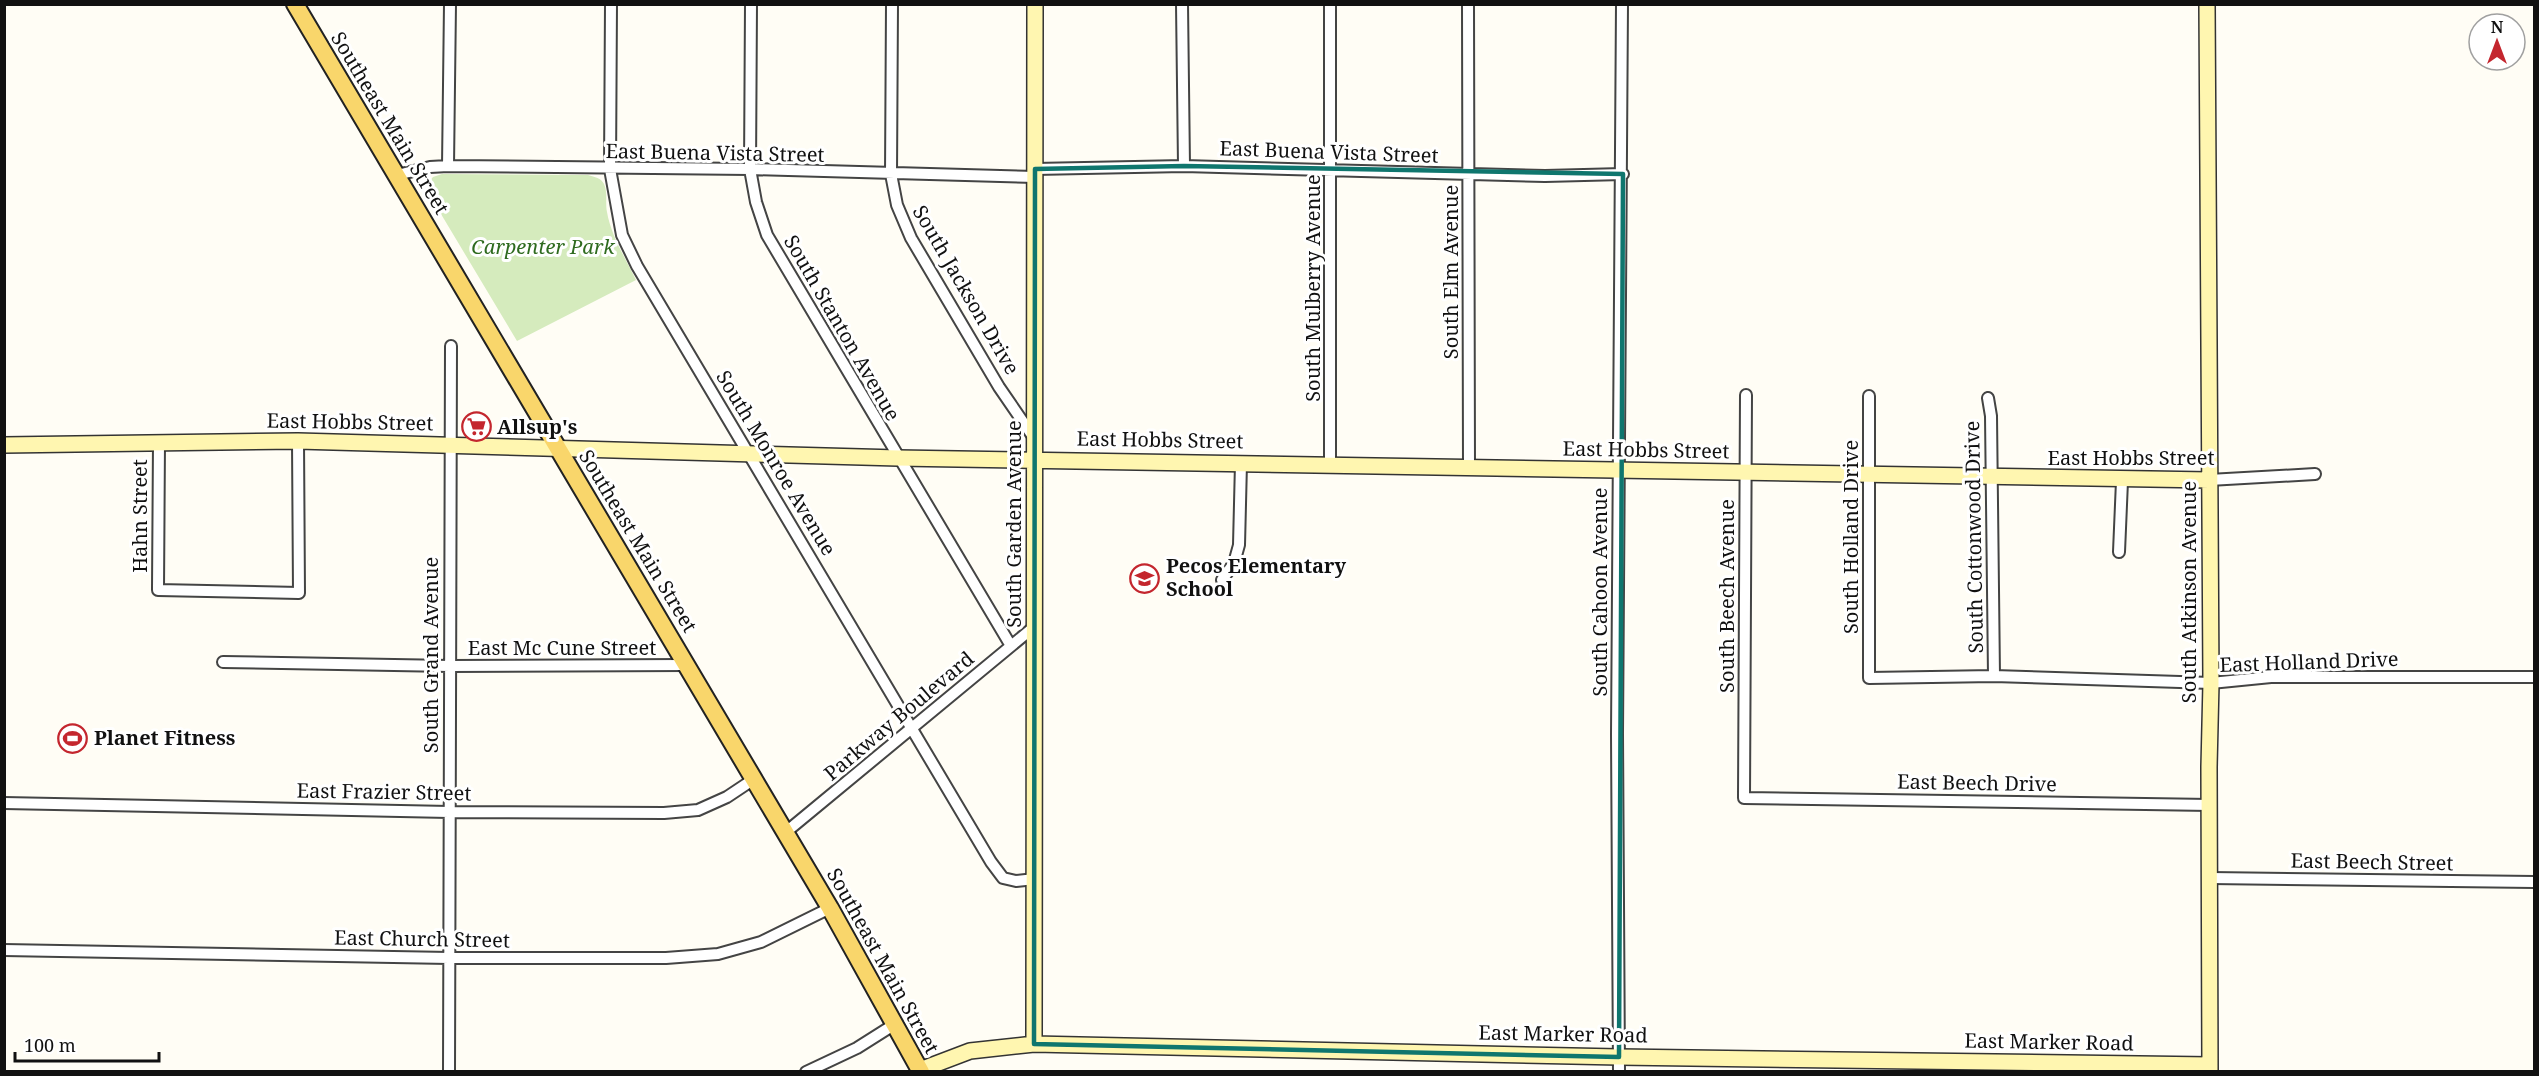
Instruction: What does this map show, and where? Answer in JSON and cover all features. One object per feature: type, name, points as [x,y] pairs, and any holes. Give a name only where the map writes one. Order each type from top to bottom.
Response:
[{"type":"main road","name":"Southeast Main Street","points":[[295,4],[786,832],[920,1070]]},
{"type":"street","points":[[448,166],[450,4]]},
{"type":"street","name":"South Monroe Avenue","points":[[611,4],[610,169],[622,235],[912,728],[1003,878],[1016,881],[1035,879]]},
{"type":"street","name":"South Stanton Avenue","points":[[751,4],[750,169],[756,202],[767,235],[1008,643]]},
{"type":"street","name":"South Jackson Drive","points":[[892,4],[891,174],[897,205],[911,238],[999,387],[1036,441]]},
{"type":"street","name":"South Garden Avenue","points":[[1034,1044],[1035,4]]},
{"type":"street","points":[[1182,4],[1184,166]]},
{"type":"street","name":"South Mulberry Avenue","points":[[1330,4],[1332,170],[1330,464]]},
{"type":"street","name":"South Elm Avenue","points":[[1468,4],[1469,467]]},
{"type":"street","name":"South Cahoon Avenue","points":[[1619,1064],[1617,734],[1623,174],[1622,4]]},
{"type":"street","name":"South Atkinson Avenue","points":[[2207,4],[2211,683],[2210,1068]]},
{"type":"street","name":"East Buena Vista Street","points":[[397,175],[430,167],[448,166],[750,169],[891,174],[1035,173],[1184,166],[1557,176],[1623,174]]},
{"type":"street","name":"South Grand Avenue","points":[[449,1071],[451,346]]},
{"type":"street","name":"South Beech Avenue","points":[[1744,798],[1746,395]]},
{"type":"street","name":"South Holland Drive","points":[[1869,396],[1869,678]]},
{"type":"street","name":"South Cottonwood Drive","points":[[1988,398],[1991,416],[1994,676]]},
{"type":"street","name":"East Hobbs Street","points":[[4,445],[298,441],[898,458],[1330,464],[2122,481],[2209,480],[2315,474]]},
{"type":"street","name":"Hahn Street","points":[[159,442],[158,590],[299,593],[298,441]]},
{"type":"street","points":[[1221,580],[1234,563],[1239,545],[1241,463]]},
{"type":"street","points":[[2119,552],[2122,481]]},
{"type":"street","name":"Parkway Boulevard","points":[[786,832],[912,728],[1008,643],[1035,627]]},
{"type":"street","name":"East Mc Cune Street","points":[[223,662],[450,666],[686,665]]},
{"type":"street","name":"East Holland Drive","points":[[1869,678],[1994,676],[2211,683],[2271,677],[2535,677]]},
{"type":"street","name":"East Frazier Street","points":[[4,803],[449,812],[663,813],[698,810],[727,797],[754,779]]},
{"type":"street","name":"East Beech Drive","points":[[1744,798],[2210,805]]},
{"type":"street","name":"East Beech Street","points":[[2210,878],[2535,882]]},
{"type":"street","name":"East Church Street","points":[[4,950],[449,958],[666,958],[718,954],[761,942],[830,908]]},
{"type":"street","points":[[806,1071],[857,1048],[895,1024]]},
{"type":"street","name":"East Marker Road","points":[[920,1070],[970,1051],[1034,1044],[1619,1064],[2210,1068]]},
{"type":"highlighted area","points":[[1184,166],[1623,174],[1619,1057],[1034,1044],[1035,169]]},
{"type":"green space","name":"Carpenter Park","points":[[442,174],[588,175],[599,179],[605,187],[606,209],[612,230],[636,280],[517,341],[432,199],[429,182],[433,177]]},
{"type":"place","name":"Allsup's","points":[[476,427]]},
{"type":"place","name":"Pecos Elementary School","points":[[1145,578]]},
{"type":"place","name":"Planet Fitness","points":[[73,738]]}]
